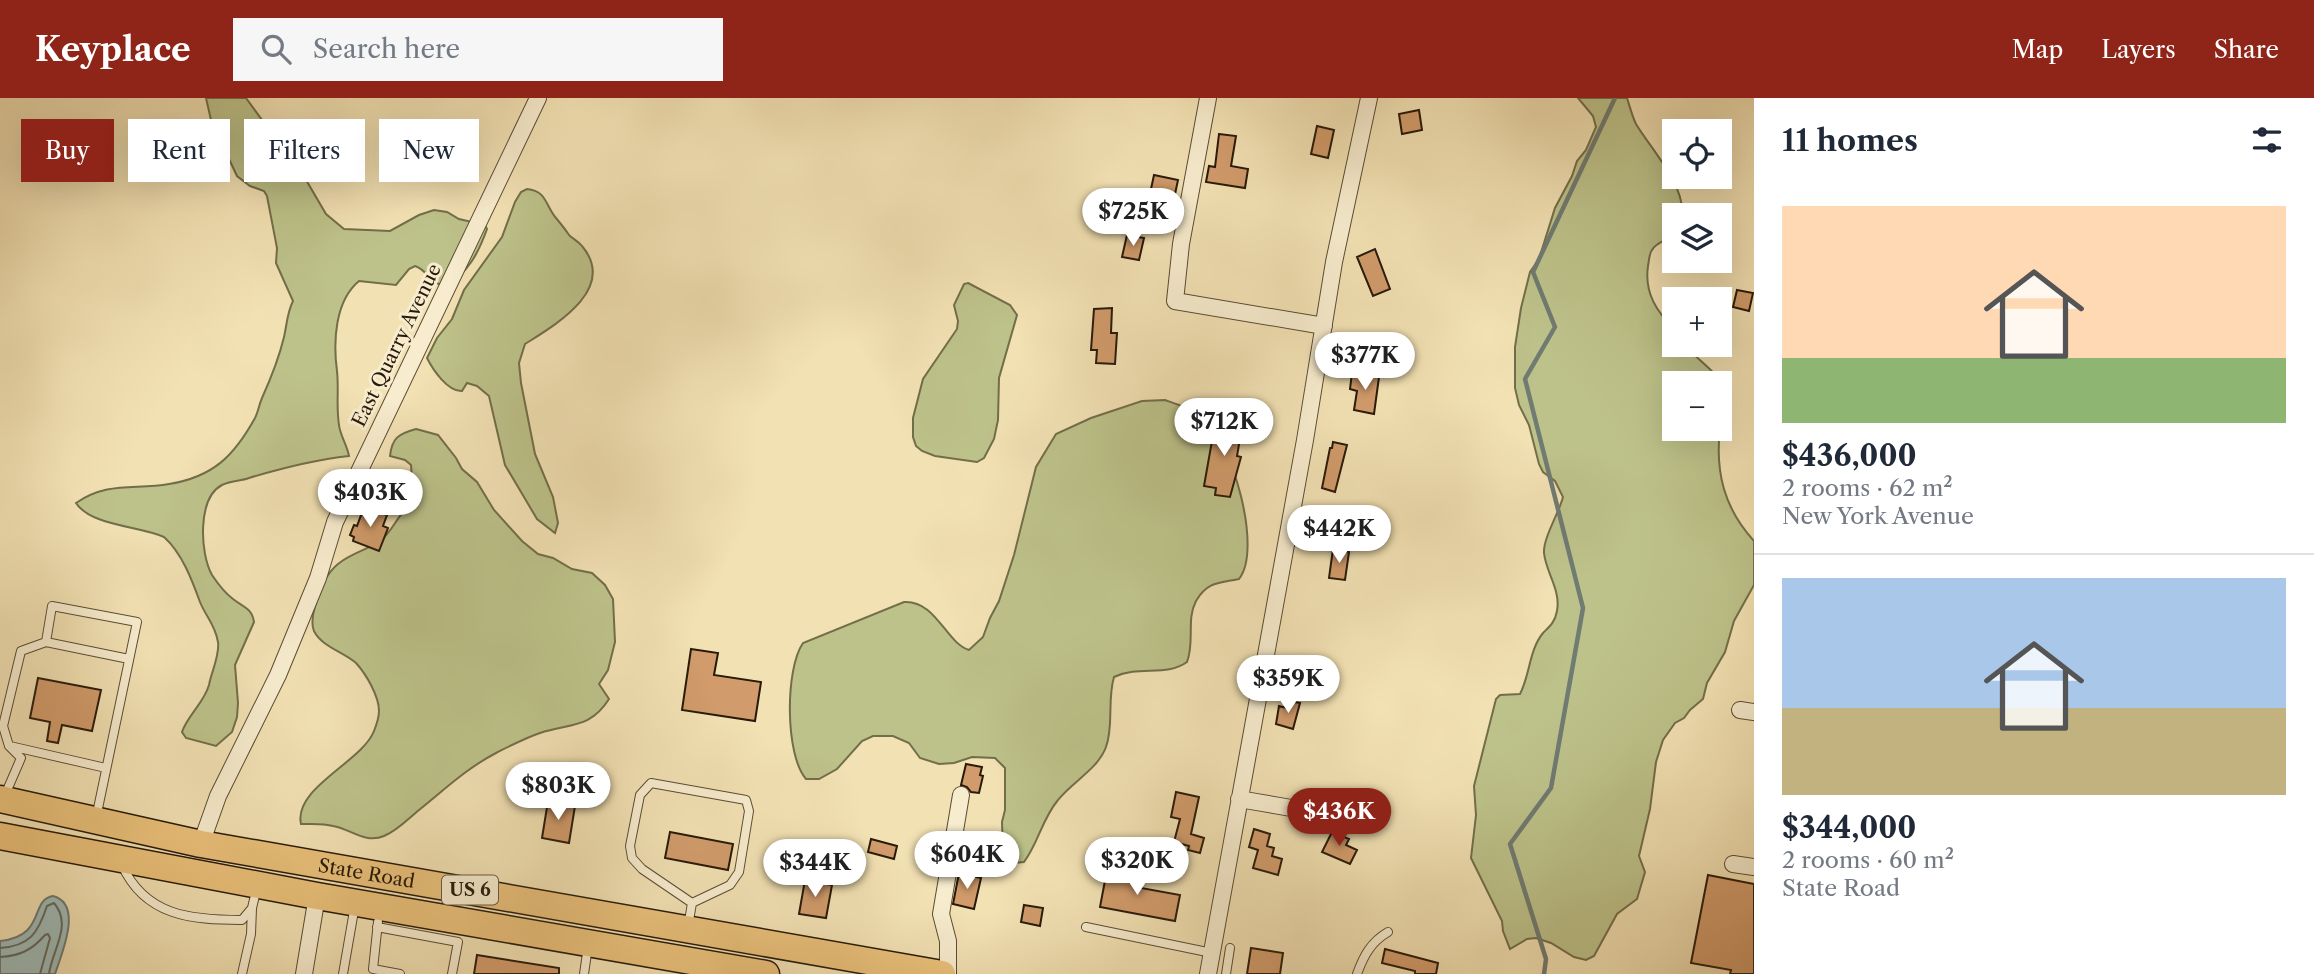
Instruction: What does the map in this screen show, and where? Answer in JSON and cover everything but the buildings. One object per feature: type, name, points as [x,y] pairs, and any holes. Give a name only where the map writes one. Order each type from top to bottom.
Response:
[{"type":"main road","name":"State Road","points":[[1,800],[201,844],[942,974]]},
{"type":"main road","name":"State Road","points":[[0,836],[119,858],[255,896],[317,896],[371,912],[588,943],[735,971],[766,974]]},
{"type":"street","name":"East Quarry Avenue","points":[[201,844],[218,796],[278,675],[318,578],[335,522],[538,98]]},
{"type":"street","points":[[1208,98],[1181,244],[1175,300],[1324,326]]},
{"type":"street","points":[[1208,974],[1334,262],[1368,98]]},
{"type":"street","points":[[948,974],[948,941],[941,914],[961,795]]},
{"type":"street","points":[[1239,799],[1297,810],[1331,820]]},
{"type":"street","points":[[1733,863],[1754,867]]},
{"type":"street","points":[[371,912],[385,875]]},
{"type":"street","points":[[304,974],[317,896]]},
{"type":"street","points":[[682,959],[688,930]]},
{"type":"lane","points":[[46,642],[52,606],[137,622],[96,820]]},
{"type":"lane","points":[[1,800],[21,758],[9,746],[3,726],[21,651],[46,642],[129,659]]},
{"type":"lane","points":[[9,746],[106,768]]},
{"type":"lane","points":[[651,783],[746,800],[749,811],[739,872],[730,885],[692,903],[642,869],[632,858],[630,846],[639,795],[651,783]]},
{"type":"lane","points":[[119,858],[128,879],[147,900],[169,913],[242,920],[255,896]]},
{"type":"lane","points":[[242,974],[251,934],[255,896]]},
{"type":"lane","points":[[688,930],[692,903]]},
{"type":"lane","points":[[343,974],[371,912]]},
{"type":"lane","points":[[371,912],[373,969],[400,974]]},
{"type":"lane","points":[[371,912],[458,942],[452,974]]},
{"type":"lane","points":[[1086,927],[1212,953]]},
{"type":"lane","points":[[1357,974],[1366,952],[1377,938],[1388,932]]},
{"type":"lane","points":[[584,974],[588,943]]},
{"type":"lane","points":[[1226,974],[1230,948]]},
{"type":"green space","points":[[206,98],[246,98],[261,119],[244,119],[244,181],[237,176],[230,161],[230,119],[211,119]]},
{"type":"green space","points":[[1578,98],[1627,98],[1636,124],[1662,162],[1662,189],[1677,189],[1678,192],[1682,203],[1662,203],[1662,242],[1651,252],[1648,285],[1653,301],[1662,315],[1662,357],[1697,357],[1712,371],[1662,371],[1662,441],[1719,441],[1719,460],[1724,489],[1735,516],[1754,541],[1754,585],[1734,621],[1725,652],[1707,683],[1703,699],[1675,723],[1663,740],[1656,762],[1650,809],[1639,856],[1645,872],[1637,899],[1617,914],[1594,956],[1586,960],[1536,938],[1527,939],[1510,949],[1502,921],[1471,858],[1476,815],[1474,786],[1496,699],[1500,695],[1520,694],[1538,640],[1554,621],[1557,611],[1557,596],[1547,568],[1544,547],[1563,497],[1555,481],[1543,472],[1539,464],[1529,425],[1519,405],[1515,388],[1515,347],[1530,272],[1539,259],[1555,208],[1596,127],[1593,116]]},
{"type":"green space","points":[[245,182],[307,182],[326,214],[344,229],[390,231],[434,210],[485,225],[487,229],[471,262],[445,286],[435,282],[415,266],[409,269],[396,285],[359,281],[351,289],[340,310],[335,347],[338,418],[349,456],[298,465],[225,484],[214,492],[208,502],[203,541],[208,566],[222,588],[249,611],[254,622],[235,665],[237,717],[232,732],[216,746],[186,738],[182,732],[207,692],[217,658],[218,642],[215,630],[181,559],[164,537],[104,521],[83,511],[76,503],[110,489],[156,486],[198,476],[221,463],[230,454],[255,418],[280,353],[293,301],[276,263],[277,248],[267,196],[264,191]]},
{"type":"green space","points":[[527,189],[542,196],[569,235],[582,246],[591,262],[592,277],[588,291],[566,316],[525,344],[519,363],[535,454],[553,497],[558,523],[555,533],[537,519],[505,465],[489,396],[477,386],[467,383],[462,391],[451,388],[437,374],[427,358],[437,338],[452,319],[464,290],[502,237],[515,202],[521,192]]},
{"type":"green space","points":[[968,283],[1010,305],[1017,315],[999,378],[998,420],[994,439],[984,458],[977,462],[935,456],[922,451],[916,446],[913,437],[913,418],[923,379],[957,329],[954,305],[964,284]]},
{"type":"green space","points":[[1165,400],[1204,418],[1225,449],[1241,496],[1246,521],[1246,564],[1239,579],[1209,587],[1196,601],[1187,662],[1170,669],[1133,672],[1114,677],[1106,747],[1091,769],[1064,793],[1053,807],[1024,862],[1012,863],[1003,853],[1005,768],[995,758],[972,757],[954,763],[939,764],[920,758],[909,743],[893,736],[873,736],[862,741],[837,769],[819,779],[806,779],[794,751],[790,712],[793,672],[803,643],[904,602],[915,603],[933,614],[961,646],[969,650],[983,637],[999,601],[1014,555],[1036,467],[1056,434],[1091,418],[1142,401]]},
{"type":"green space","points":[[416,429],[438,435],[462,469],[477,482],[494,510],[522,541],[538,554],[553,558],[572,569],[592,573],[605,585],[613,599],[615,642],[608,670],[599,684],[609,699],[594,716],[579,724],[534,735],[485,759],[393,831],[371,838],[329,825],[301,824],[301,811],[307,799],[367,742],[374,731],[379,711],[374,692],[360,668],[318,637],[312,620],[320,590],[331,571],[343,560],[380,541],[411,505],[411,465],[405,460],[390,456],[392,445],[397,438]]},
{"type":"water","points":[[53,896],[62,901],[69,919],[55,974],[0,974],[0,941],[15,938],[25,932],[31,926],[41,904]]},
{"type":"waterway","points":[[1544,974],[1546,959],[1510,844],[1551,788],[1583,608],[1525,379],[1555,327],[1533,272],[1615,98]]}]
